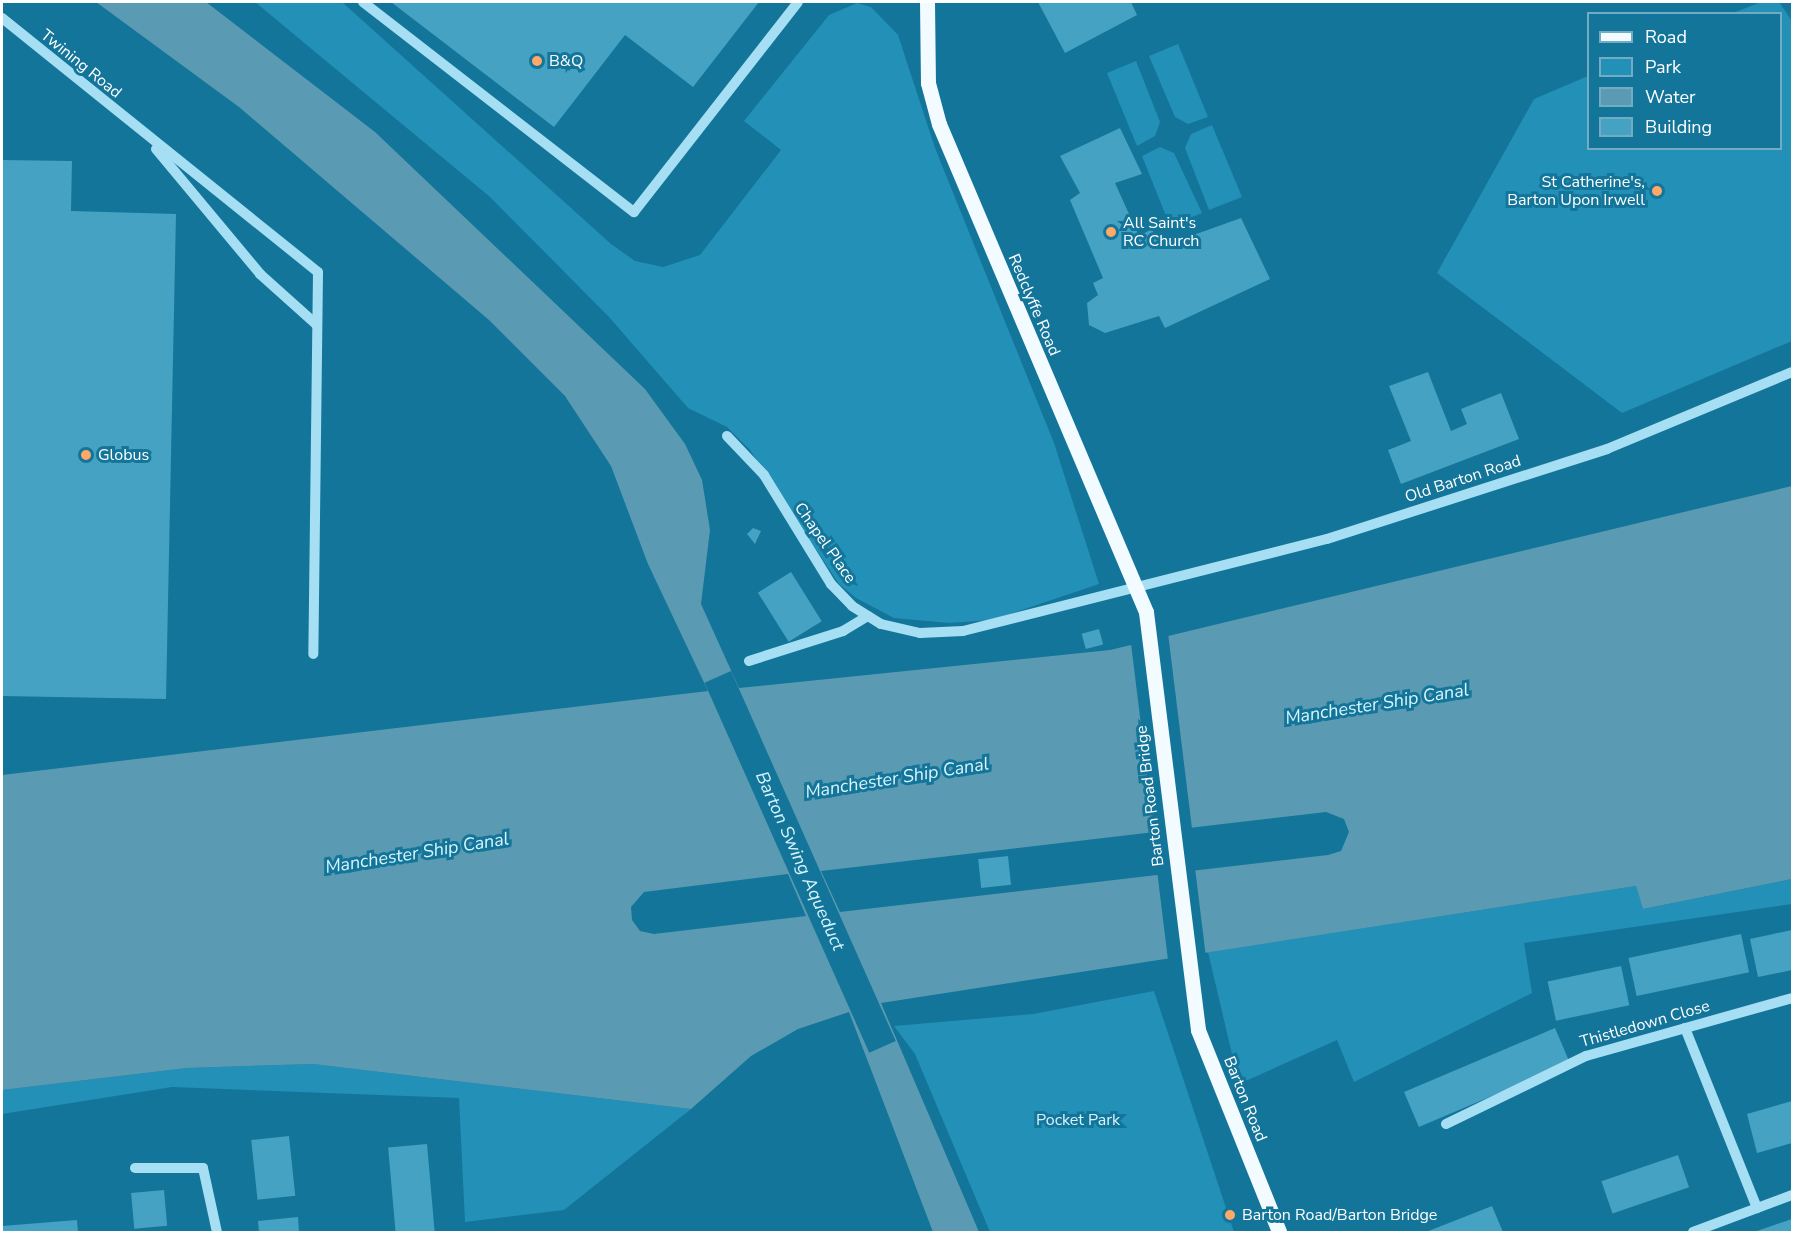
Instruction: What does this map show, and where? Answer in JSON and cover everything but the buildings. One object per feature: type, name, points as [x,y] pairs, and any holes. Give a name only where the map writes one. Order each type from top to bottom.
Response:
[{"type":"main road","name":"Redclyffe Road","points":[[927,2],[928,83],[939,124],[1146,612]]},
{"type":"main road","name":"Barton Road Bridge","points":[[1146,612],[1189,975]]},
{"type":"main road","name":"Barton Road","points":[[1189,975],[1198,1030],[1279,1233]]},
{"type":"street","points":[[363,2],[634,212],[798,2]]},
{"type":"street","name":"Twining Road","points":[[2,18],[143,133]]},
{"type":"street","points":[[143,133],[318,272],[313,654]]},
{"type":"street","points":[[143,133],[261,274],[317,326]]},
{"type":"street","name":"Old Barton Road","points":[[1135,590],[1327,539],[1607,449],[1792,372]]},
{"type":"street","name":"Chapel Place","points":[[727,436],[764,475],[831,584],[868,616],[920,633],[963,631],[1135,590]]},
{"type":"street","points":[[749,661],[843,632],[868,616]]},
{"type":"street","name":"Thistledown Close","points":[[1446,1124],[1586,1056],[1792,998]]},
{"type":"street","points":[[1685,1028],[1757,1208]]},
{"type":"street","points":[[135,1168],[203,1168],[217,1233]]},
{"type":"street","points":[[1693,1233],[1792,1195]]},
{"type":"green space","points":[[255,2],[342,2],[611,244],[635,261],[663,267],[700,255],[781,150],[744,121],[829,15],[857,3],[871,7],[898,35],[935,148],[1054,443],[1099,584],[992,620],[949,623],[894,618],[856,598],[839,584],[750,450],[727,427],[688,408],[609,317],[490,197]]},
{"type":"green space","points":[[1761,2],[1779,2],[1792,21],[1792,341],[1622,413],[1437,273],[1534,99],[1587,76],[1587,150],[1782,150],[1782,12],[1736,12]]},
{"type":"green space","points":[[1178,44],[1208,117],[1188,124],[1175,117],[1149,56]]},
{"type":"green space","points":[[1136,61],[1160,122],[1155,136],[1137,146],[1107,73]]},
{"type":"green space","points":[[1212,125],[1242,197],[1209,210],[1185,148],[1191,134]]},
{"type":"green space","points":[[1160,147],[1174,153],[1202,213],[1170,226],[1142,156]]},
{"type":"green space","points":[[1792,879],[1792,904],[1524,943],[1532,993],[1354,1082],[1337,1040],[1239,1084],[1208,952],[1636,886],[1643,909]]},
{"type":"green space","name":"Pocket Park","points":[[1154,991],[1234,1232],[990,1232],[915,1054],[894,1026],[1033,1014]]},
{"type":"green space","points":[[313,1064],[691,1109],[564,1210],[465,1222],[459,1098],[172,1087],[2,1114],[2,1090],[187,1068]]},
{"type":"water","name":"Manchester Ship Canal","points":[[96,2],[206,2],[375,132],[645,389],[685,444],[702,480],[710,530],[701,604],[739,688],[1110,650],[1792,486],[1792,879],[1643,909],[1636,886],[881,1003],[979,1232],[933,1232],[849,1012],[798,1029],[751,1056],[691,1109],[313,1064],[187,1068],[2,1090],[2,775],[708,691],[648,564],[611,466],[565,396],[489,320],[239,107]],"holes":[[[1326,812],[1344,819],[1349,832],[1341,851],[1328,855],[840,912],[821,871]],[[788,874],[806,916],[654,934],[640,931],[632,920],[631,907],[644,892]]]},
{"type":"pier","points":[[1168,633],[1192,830],[1154,834],[1130,638]]},
{"type":"pier","name":"Barton Swing Aqueduct","points":[[731,671],[896,1041],[869,1053],[705,683]]},
{"type":"pier","points":[[1195,868],[1206,955],[1168,960],[1157,873]]},
{"type":"place","name":"B&Q","points":[[537,61]]},
{"type":"place","name":"St Catherine's, Barton Upon Irwell","points":[[1657,191]]},
{"type":"place","name":"All Saint's RC Church","points":[[1111,232]]},
{"type":"place","name":"Globus","points":[[86,455]]},
{"type":"place","name":"Barton Road/Barton Bridge","points":[[1230,1215]]}]
